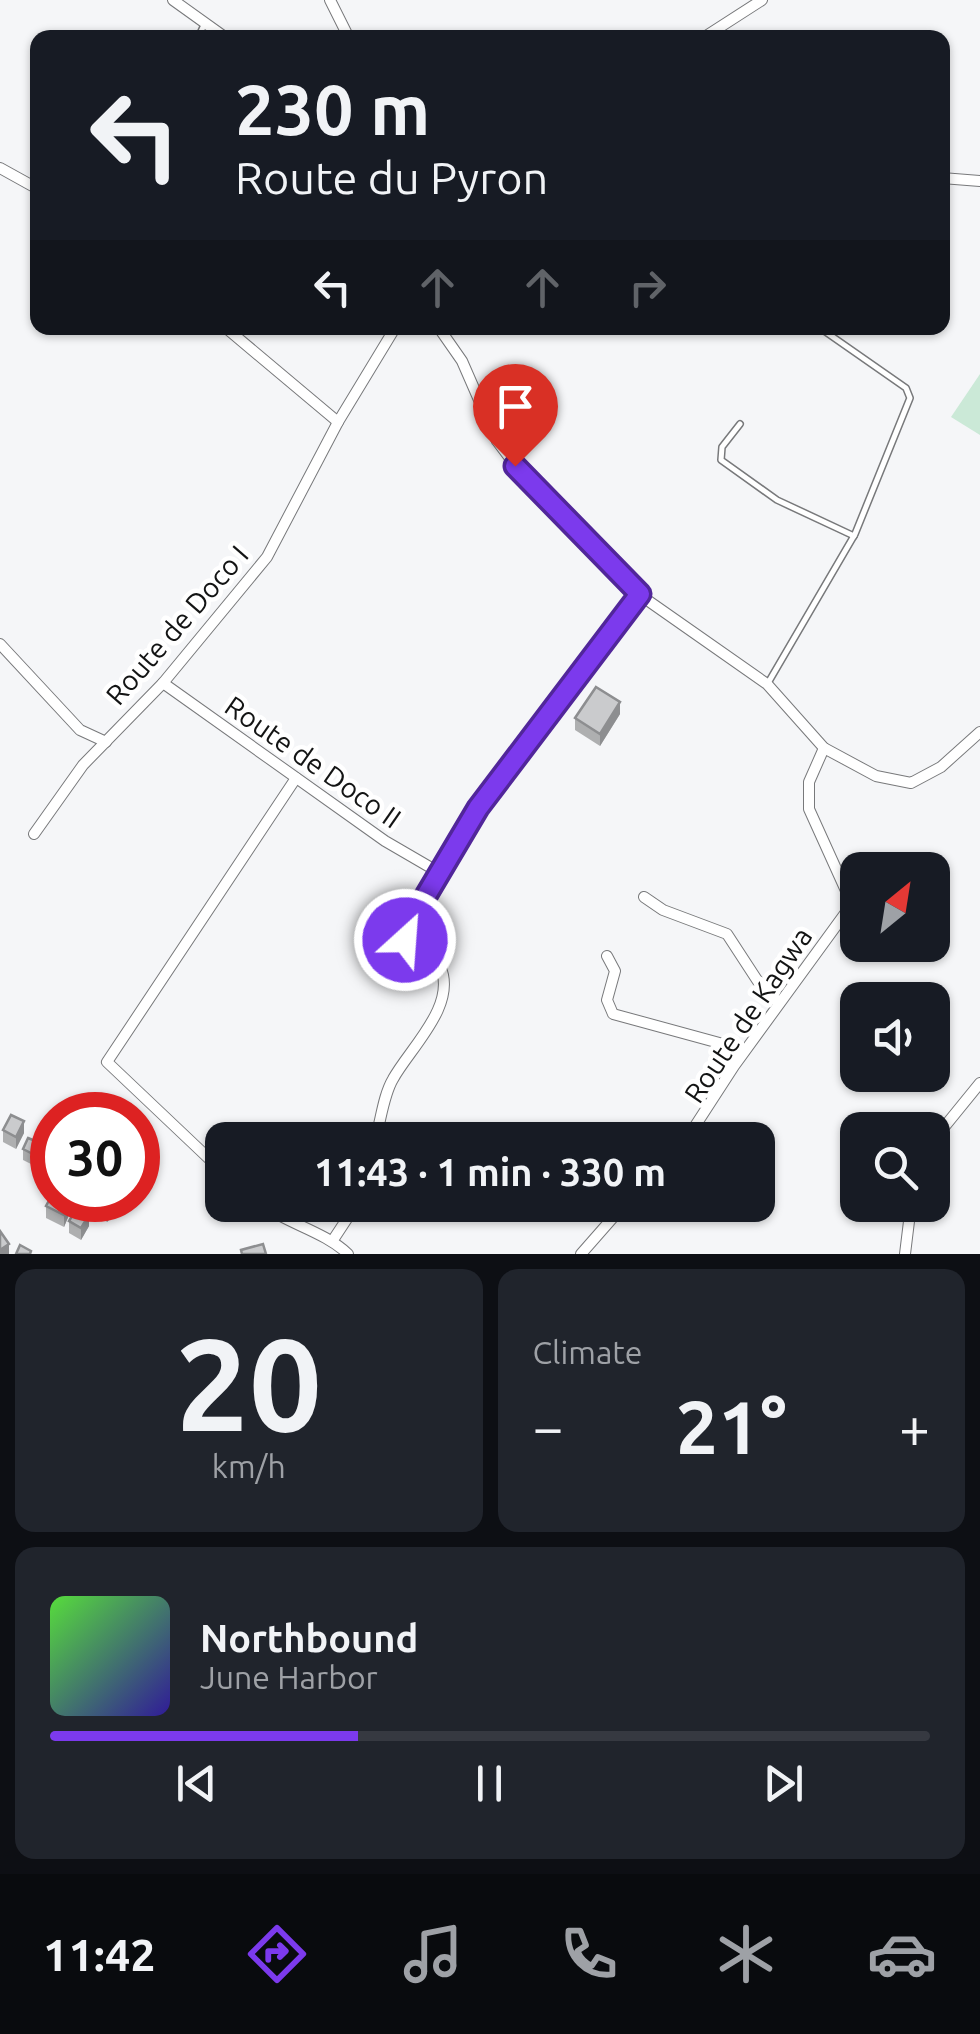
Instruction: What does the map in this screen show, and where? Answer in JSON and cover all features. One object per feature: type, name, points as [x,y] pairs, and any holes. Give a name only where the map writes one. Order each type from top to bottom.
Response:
[{"type":"street","points":[[173,0],[212,30]]},
{"type":"street","points":[[330,0],[345,30]]},
{"type":"street","points":[[712,30],[747,3],[762,0]]},
{"type":"street","points":[[0,168],[30,185]]},
{"type":"street","points":[[950,179],[980,181]]},
{"type":"street","points":[[234,335],[338,422]]},
{"type":"street","name":"Route de Doco I","points":[[34,834],[106,742],[163,683],[266,557],[338,422],[391,335]]},
{"type":"street","points":[[445,335],[462,361],[497,440],[515,466],[640,594],[767,684],[824,748],[876,776],[911,783],[941,768],[980,732]]},
{"type":"street","points":[[381,1122],[391,1081],[425,1035],[442,991],[440,966],[410,948],[405,940],[408,926],[478,808],[640,594]]},
{"type":"street","points":[[0,644],[80,730],[106,742]]},
{"type":"street","name":"Route de Doco II","points":[[163,683],[440,874]]},
{"type":"street","name":"Route de Kagwa","points":[[698,1122],[745,1050],[852,904],[810,809],[808,782],[824,748]]},
{"type":"street","points":[[205,1155],[107,1062],[296,778]]},
{"type":"street","points":[[644,897],[663,910],[727,934],[757,980],[780,1002]]},
{"type":"street","points":[[607,956],[614,966],[607,1000],[613,1014],[745,1050]]},
{"type":"street","points":[[950,1120],[980,1082]]},
{"type":"street","points":[[291,1222],[333,1240],[348,1254]]},
{"type":"street","points":[[333,1240],[345,1222]]},
{"type":"street","points":[[581,1254],[609,1222]]},
{"type":"street","points":[[905,1254],[909,1222]]},
{"type":"lane","points":[[202,30],[204,25]]},
{"type":"lane","points":[[767,684],[854,536],[910,398],[906,388],[830,335]]},
{"type":"lane","points":[[740,424],[722,446],[722,460],[777,500],[854,536]]},
{"type":"green space","points":[[980,374],[980,435],[951,417]]},
{"type":"building","points":[[596,687],[620,702],[600,734],[575,718]]},
{"type":"building","points":[[11,1115],[24,1121],[16,1137],[3,1130]]},
{"type":"building","points":[[0,1231],[9,1244],[0,1250]]},
{"type":"building","points":[[263,1244],[266,1254],[242,1254],[241,1250]]},
{"type":"building","points":[[20,1245],[31,1251],[30,1254],[16,1254]]},
{"type":"route","points":[[405,940],[408,926],[478,808],[542,729],[640,594],[537,494],[515,466]]}]
